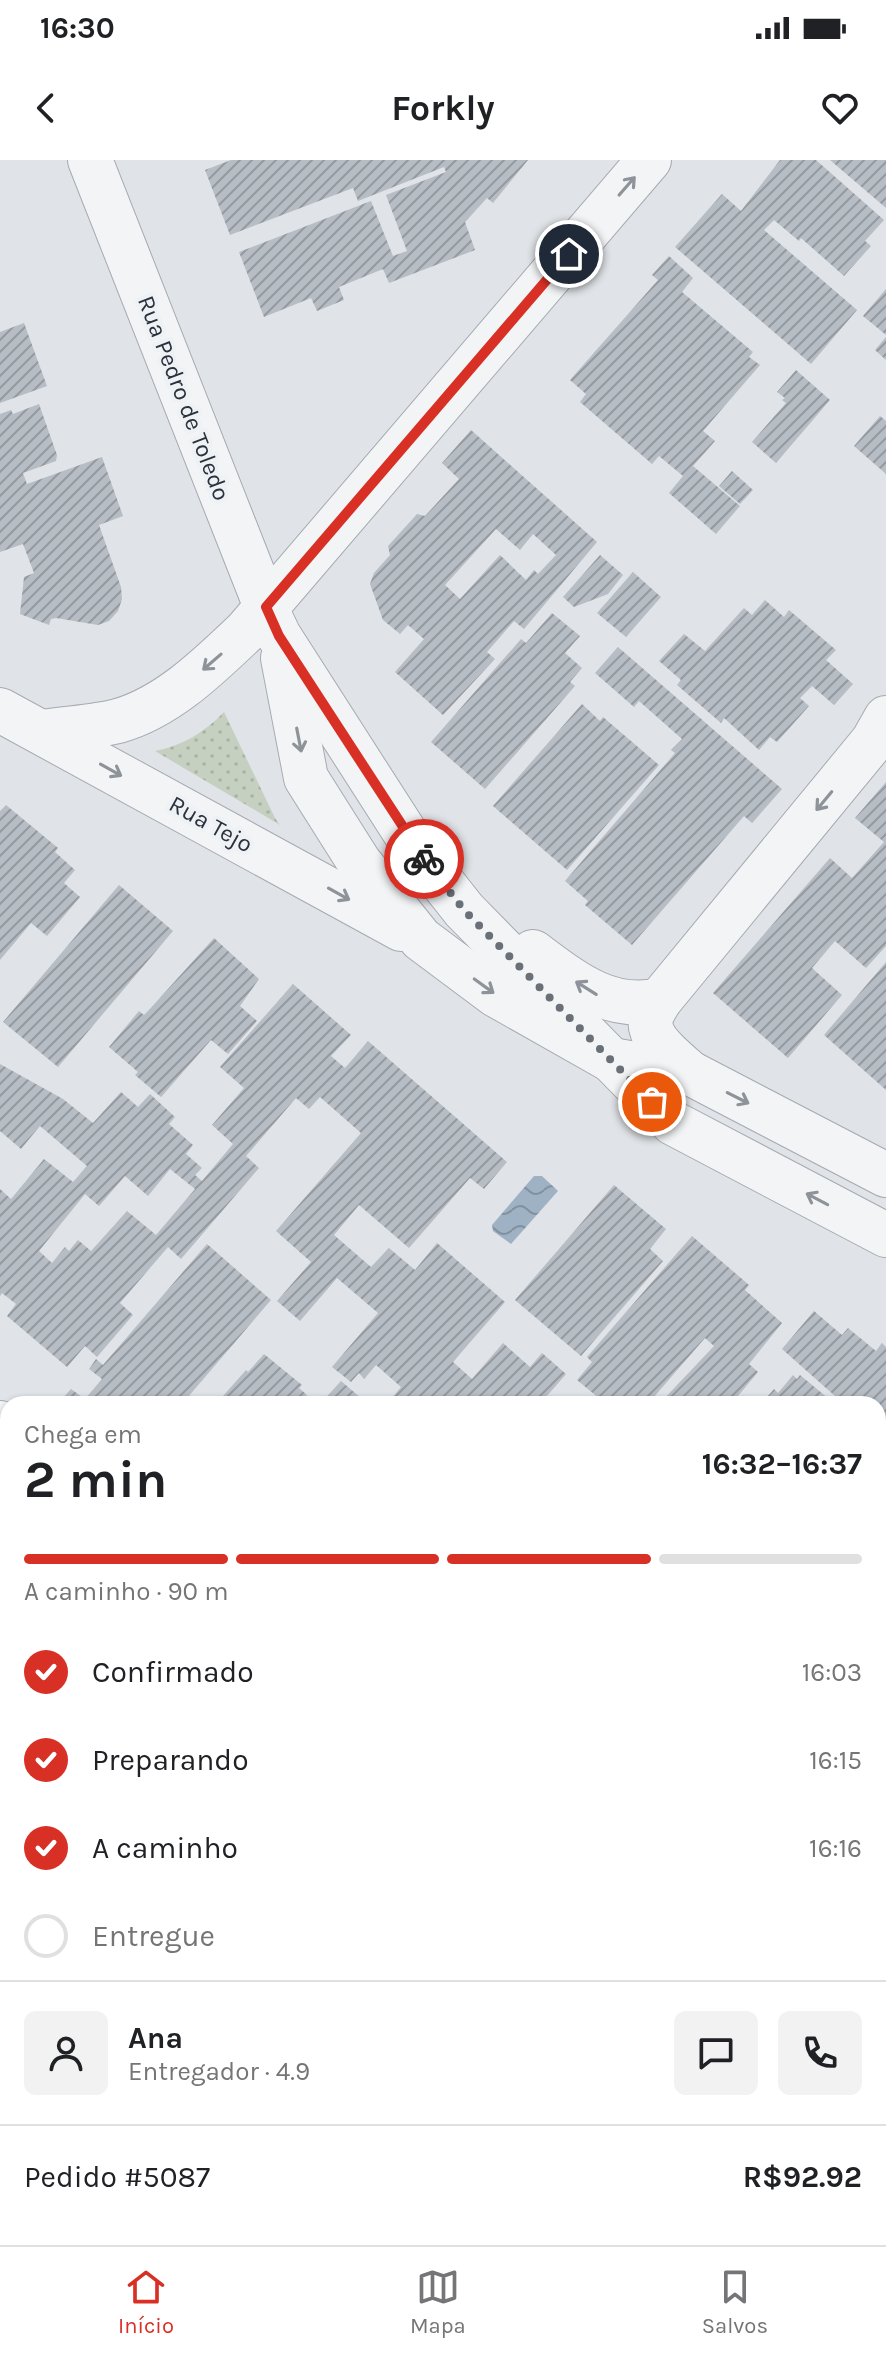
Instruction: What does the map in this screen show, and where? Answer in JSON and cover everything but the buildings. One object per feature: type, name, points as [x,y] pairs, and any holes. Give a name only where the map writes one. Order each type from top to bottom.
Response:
[{"type":"street","name":"Rua Pedro de Toledo","points":[[90,160],[272,622],[306,778],[359,862],[421,939],[496,995],[611,1060],[690,1073],[886,1175]]},
{"type":"street","points":[[43,732],[118,721],[162,700],[210,664],[246,631],[272,622],[649,160]]},
{"type":"street","name":"Rua Pedro de Toledo","points":[[272,622],[415,848],[464,910],[673,1123],[886,1235]]},
{"type":"street","name":"Rua Tejo","points":[[0,710],[421,939]]},
{"type":"street","points":[[690,1073],[660,1044],[652,1030],[651,1018],[660,1000],[873,741],[886,718]]},
{"type":"street","points":[[464,910],[516,940],[595,995],[624,1002],[660,1000]]},
{"type":"green space","points":[[224,712],[280,825],[155,751],[192,737]]},
{"type":"water","points":[[534,1176],[542,1176],[558,1191],[511,1244],[493,1231],[492,1225]]},
{"type":"way so far","points":[[424,859],[464,910],[652,1102]]},
{"type":"route","points":[[424,859],[279,636],[266,607],[569,254]]}]
